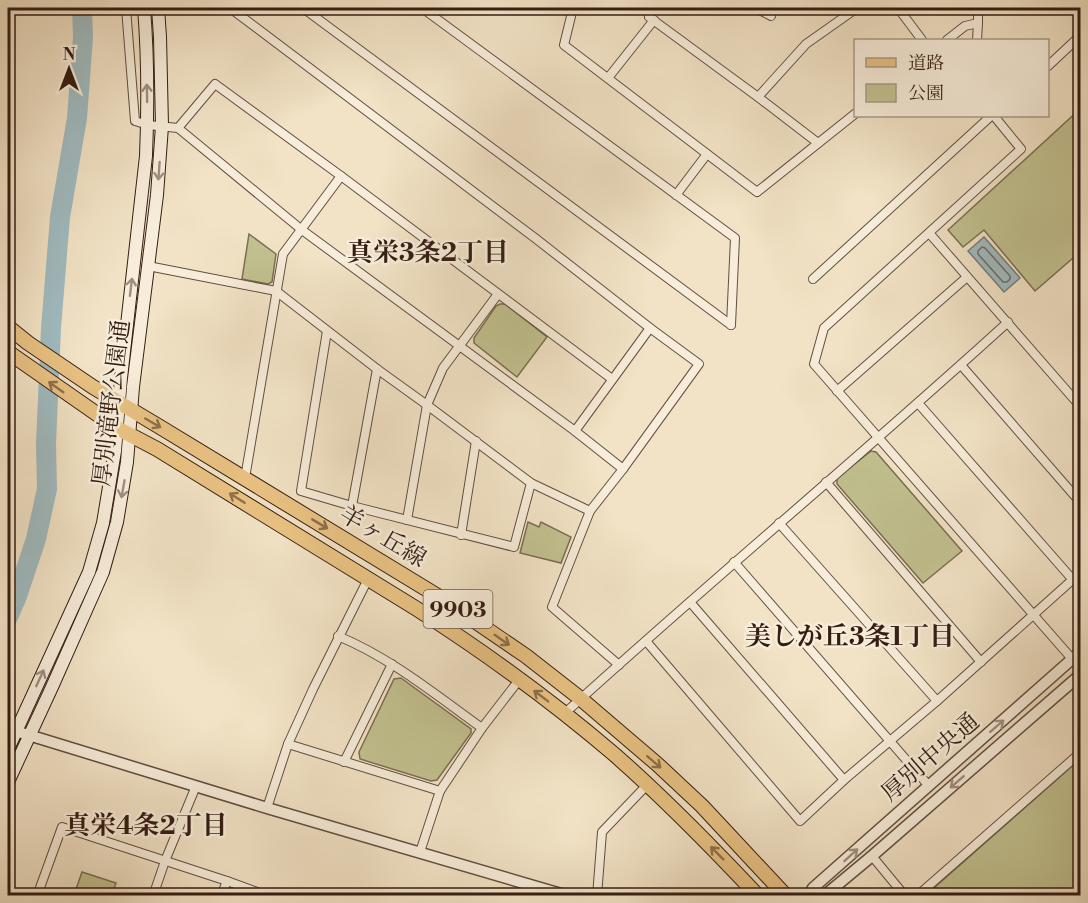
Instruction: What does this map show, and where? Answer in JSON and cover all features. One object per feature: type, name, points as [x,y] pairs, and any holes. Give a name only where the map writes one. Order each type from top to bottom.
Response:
[{"type":"main road","name":"厚別滝野公園通","points":[[125,406],[120,378],[148,125],[144,8]]},
{"type":"main road","name":"厚別滝野公園通","points":[[8,782],[103,572],[117,522],[127,462],[123,432],[125,406],[157,195],[162,126],[158,8]]},
{"type":"main road","name":"羊ヶ丘線","points":[[8,327],[85,382],[441,598],[526,656],[581,699],[657,764],[702,806],[786,896]]},
{"type":"main road","name":"羊ヶ丘線","points":[[8,352],[123,432],[157,449],[456,634],[564,714],[615,756],[647,784],[758,896]]},
{"type":"main road","name":"厚別滝野公園通","points":[[8,748],[90,572],[103,523],[115,451],[123,432]]},
{"type":"street","points":[[126,8],[135,121],[148,125],[178,128],[302,230],[575,431],[623,469]]},
{"type":"street","points":[[230,8],[699,364],[590,511],[552,607],[619,665]]},
{"type":"street","points":[[303,8],[731,324],[735,238],[422,8]]},
{"type":"street","points":[[573,8],[564,45],[757,192],[854,114]]},
{"type":"street","points":[[652,8],[650,17],[818,143]]},
{"type":"street","points":[[756,8],[771,16],[772,8]]},
{"type":"street","points":[[758,97],[806,44],[857,8]]},
{"type":"street","points":[[898,8],[921,39]]},
{"type":"street","points":[[977,39],[978,8]]},
{"type":"street","points":[[608,78],[654,20]]},
{"type":"street","points":[[948,39],[965,26],[978,23]]},
{"type":"street","points":[[1049,64],[1080,36]]},
{"type":"street","points":[[178,128],[215,84],[612,379]]},
{"type":"street","points":[[813,279],[992,117]]},
{"type":"street","points":[[994,117],[1021,149],[824,328],[814,364],[1034,615],[1077,655],[1080,669]]},
{"type":"street","points":[[676,195],[707,154]]},
{"type":"street","points":[[245,478],[283,254],[341,176]]},
{"type":"street","points":[[930,234],[1080,403]]},
{"type":"street","points":[[148,266],[276,291],[531,483],[590,511]]},
{"type":"street","points":[[837,391],[967,276]]},
{"type":"street","points":[[406,520],[427,405],[442,368],[498,294]]},
{"type":"street","points":[[564,714],[1008,322]]},
{"type":"street","points":[[575,431],[650,328]]},
{"type":"street","points":[[327,331],[301,491],[461,535],[514,547],[531,483]]},
{"type":"street","points":[[961,365],[1080,502]]},
{"type":"street","points":[[352,506],[377,369]]},
{"type":"street","points":[[918,402],[1073,580]]},
{"type":"street","points":[[461,535],[476,441]]},
{"type":"street","points":[[826,482],[981,662]]},
{"type":"street","points":[[779,523],[937,701]]},
{"type":"street","points":[[734,562],[929,786]]},
{"type":"street","points":[[646,641],[800,821],[1080,573]]},
{"type":"street","points":[[267,808],[288,744],[338,636],[368,579]]},
{"type":"street","points":[[690,602],[844,780]]},
{"type":"street","points":[[338,636],[362,646],[392,664],[482,728]]},
{"type":"street","name":"厚別中央通","points":[[809,896],[813,888],[1077,655]]},
{"type":"street","points":[[344,762],[392,664]]},
{"type":"street","name":"厚別中央通","points":[[824,896],[1080,675]]},
{"type":"street","points":[[420,852],[440,791],[482,728],[519,680]]},
{"type":"street","points":[[16,731],[267,808],[568,896]]},
{"type":"street","points":[[288,744],[440,791]]},
{"type":"street","points":[[917,896],[1080,753]]},
{"type":"street","points":[[597,896],[602,832],[647,784]]},
{"type":"street","points":[[153,896],[196,786]]},
{"type":"street","points":[[37,896],[62,828],[268,896]]},
{"type":"street","points":[[872,856],[905,896]]},
{"type":"street","points":[[221,896],[227,881]]},
{"type":"green space","points":[[1080,109],[1080,252],[1035,291],[984,230],[963,247],[948,230]]},
{"type":"green space","points":[[249,234],[276,254],[272,282],[268,284],[242,279]]},
{"type":"green space","points":[[505,304],[547,337],[517,377],[474,343],[474,338],[496,306]]},
{"type":"green space","points":[[871,451],[876,452],[962,551],[923,583],[837,484],[837,478]]},
{"type":"green space","points":[[528,522],[539,527],[541,522],[571,537],[561,563],[520,553]]},
{"type":"green space","points":[[401,678],[471,729],[471,733],[437,780],[431,781],[360,759],[359,752],[394,679]]},
{"type":"green space","points":[[1080,759],[1080,895],[926,895]]},
{"type":"green space","points":[[82,872],[116,883],[112,895],[74,895]]},
{"type":"water","points":[[984,237],[1020,278],[1004,292],[968,251]]},
{"type":"waterway","points":[[8,617],[36,539],[47,489],[46,444],[51,328],[60,217],[77,118],[83,37],[82,8]]},
{"type":"district","name":"真栄3条2丁目","points":[[428,252]]},
{"type":"district","name":"美しが丘3条1丁目","points":[[850,636]]},
{"type":"district","name":"真栄4条2丁目","points":[[146,825]]}]
